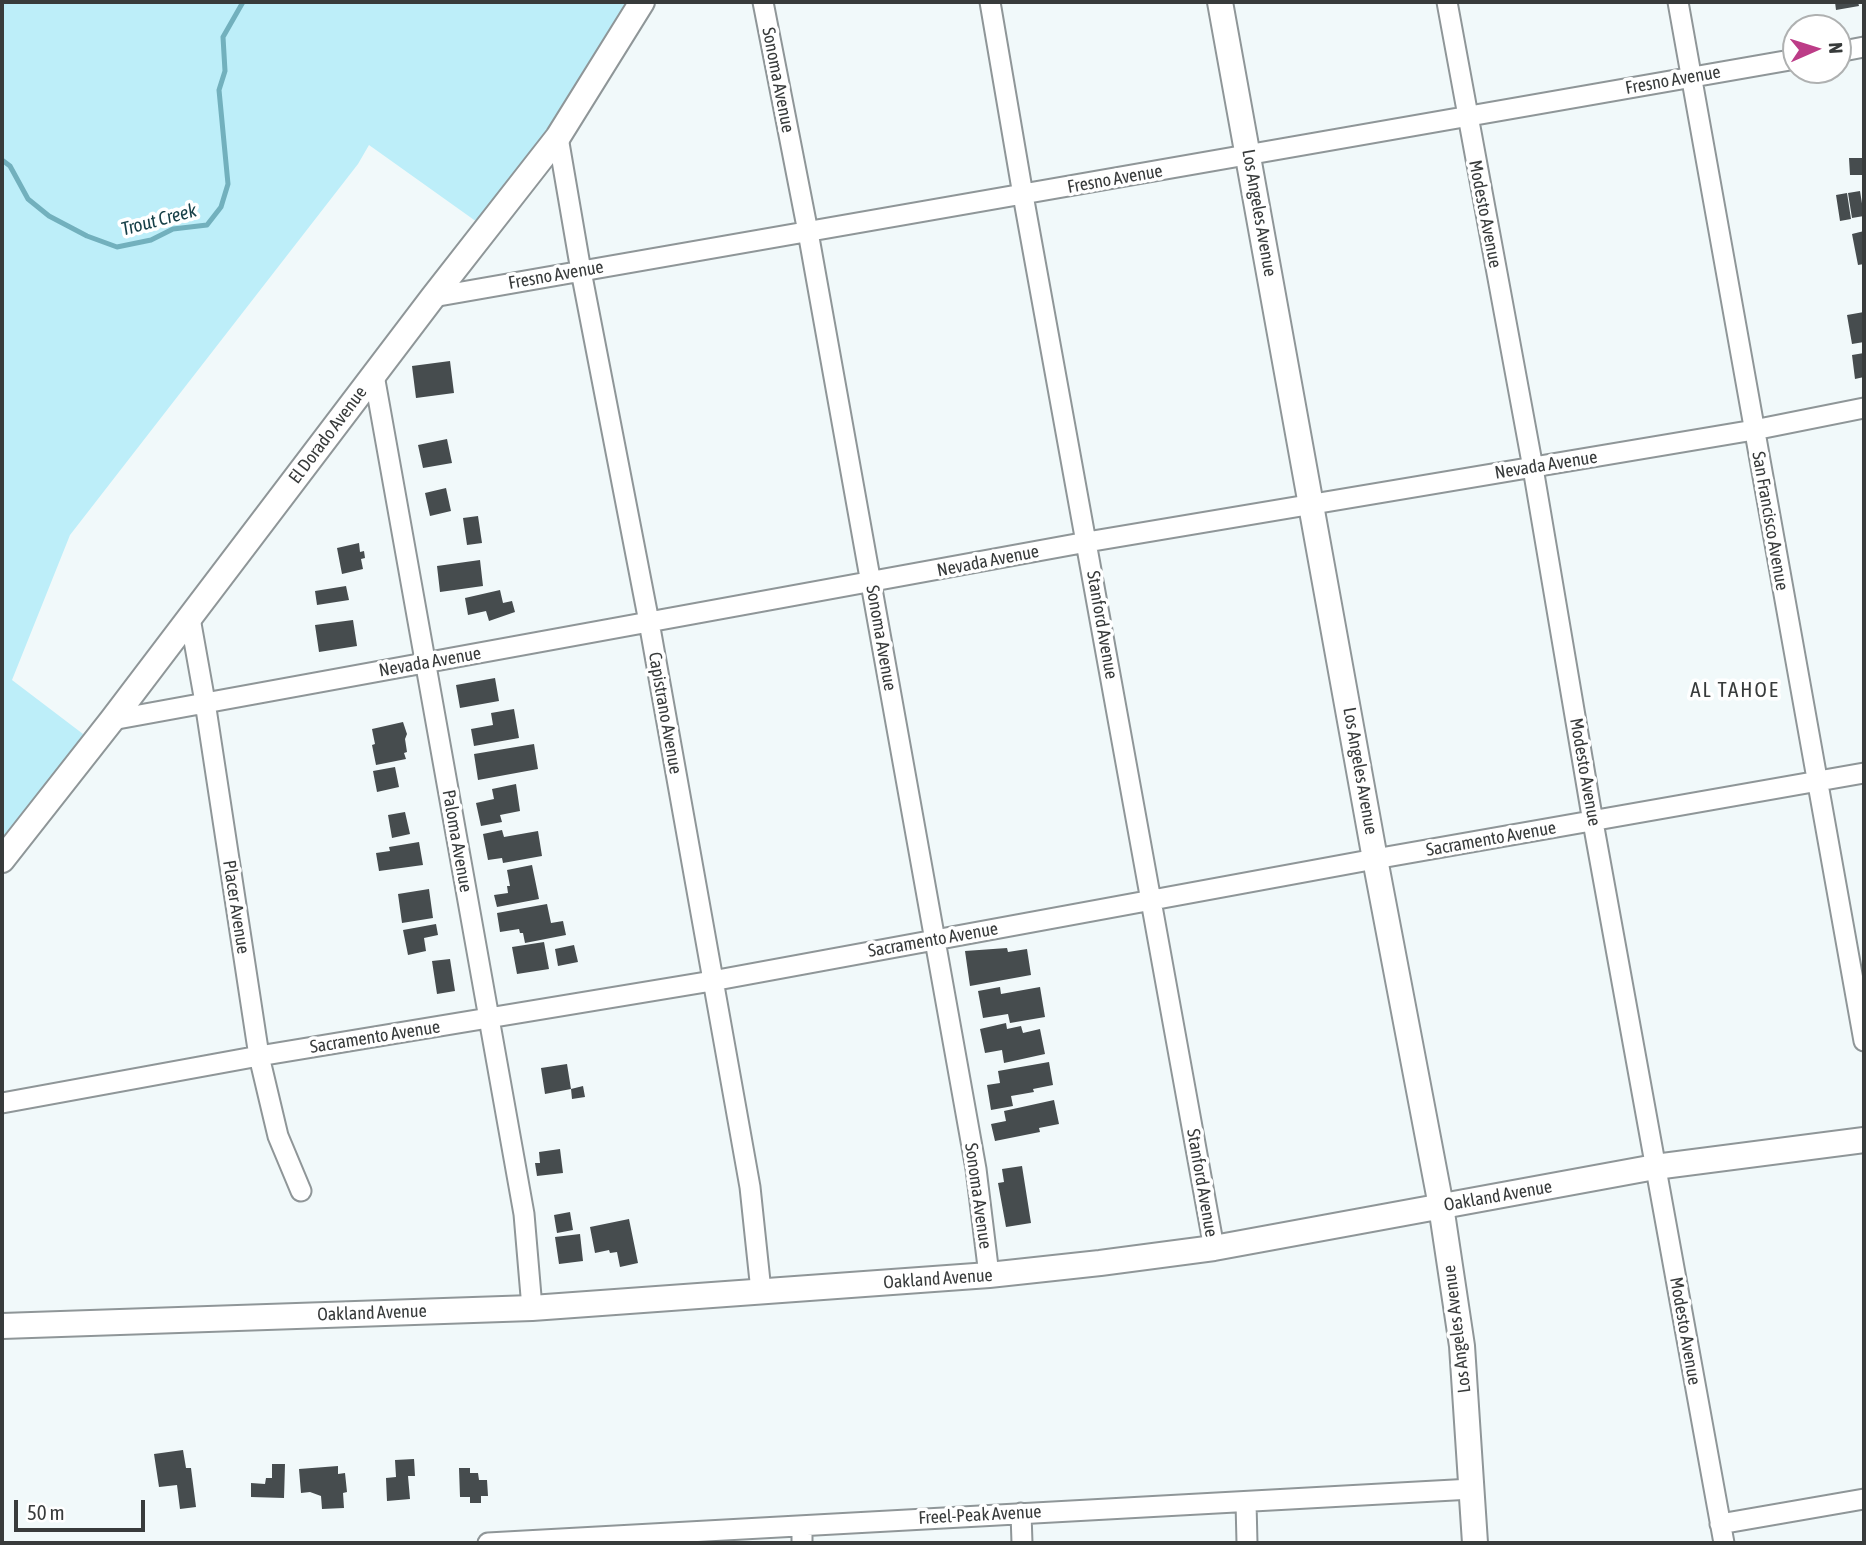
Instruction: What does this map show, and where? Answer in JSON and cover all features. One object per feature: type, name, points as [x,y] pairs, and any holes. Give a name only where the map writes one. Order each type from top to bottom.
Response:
[{"type":"street","name":"El Dorado Avenue","points":[[2,860],[558,137],[642,2]]},
{"type":"street","name":"Sonoma Avenue","points":[[763,2],[808,232],[976,1169],[989,1275]]},
{"type":"street","name":"Stanford Avenue","points":[[990,2],[1214,1248]]},
{"type":"street","name":"Los Angeles Avenue","points":[[1220,2],[1441,1206],[1462,1346],[1475,1543]]},
{"type":"street","name":"Modesto Avenue","points":[[1447,2],[1533,468],[1722,1534]]},
{"type":"street","name":"San Francisco Avenue","points":[[1678,2],[1864,1041]]},
{"type":"street","name":"Fresno Avenue","points":[[433,297],[1782,61]]},
{"type":"street","name":"Capistrano Avenue","points":[[558,137],[581,271],[649,622],[750,1187],[761,1291]]},
{"type":"street","name":"Paloma Avenue","points":[[374,375],[524,1214],[533,1308]]},
{"type":"street","name":"Nevada Avenue","points":[[112,720],[1087,542],[1754,430],[1864,408]]},
{"type":"street","name":"Placer Avenue","points":[[190,618],[259,1056],[278,1136],[301,1191]]},
{"type":"street","name":"Sacramento Avenue","points":[[2,1102],[259,1056],[712,981],[1864,773]]},
{"type":"street","name":"Oakland Avenue","points":[[2,1326],[533,1308],[989,1275],[1100,1264],[1214,1248],[1656,1167],[1864,1140]]},
{"type":"street","name":"Freel-Peak Avenue","points":[[488,1543],[802,1534],[1021,1513],[1472,1489]]},
{"type":"street","points":[[1722,1534],[1864,1499]]},
{"type":"street","points":[[1245,1502],[1247,1543]]},
{"type":"street","points":[[1021,1513],[1022,1543]]},
{"type":"shaded area","points":[[2,2],[640,2],[595,69],[477,222],[369,145],[358,164],[70,535],[12,680],[87,737],[2,847]]},
{"type":"building","points":[[1835,2],[1858,2],[1859,6],[1836,10]]},
{"type":"building","points":[[1849,158],[1864,158],[1864,175],[1850,175]]},
{"type":"building","points":[[1860,191],[1864,216],[1852,218],[1848,193]]},
{"type":"building","points":[[1847,193],[1851,219],[1840,221],[1836,195]]},
{"type":"building","points":[[1864,231],[1864,264],[1858,265],[1852,234]]},
{"type":"building","points":[[1864,312],[1864,342],[1852,344],[1847,315]]},
{"type":"building","points":[[1864,353],[1864,377],[1855,379],[1852,355]]},
{"type":"building","points":[[450,361],[454,393],[416,398],[412,366]]},
{"type":"building","points":[[447,439],[452,463],[423,468],[418,445]]},
{"type":"building","points":[[446,488],[451,511],[430,516],[425,493]]},
{"type":"building","points":[[478,516],[482,543],[467,545],[463,518]]},
{"type":"building","points":[[359,543],[360,552],[364,551],[365,558],[361,559],[363,569],[342,574],[337,548]]},
{"type":"building","points":[[480,560],[483,586],[440,592],[437,566]]},
{"type":"building","points":[[346,586],[349,600],[317,605],[315,591]]},
{"type":"building","points":[[500,590],[503,603],[512,601],[515,612],[489,621],[486,611],[468,615],[465,598]]},
{"type":"building","points":[[353,620],[357,646],[319,652],[315,625]]},
{"type":"building","points":[[495,678],[499,701],[460,708],[456,685]]},
{"type":"building","points":[[514,709],[519,738],[474,746],[471,729],[493,725],[491,713]]},
{"type":"building","points":[[403,722],[407,734],[407,752],[404,753],[406,759],[376,765],[372,729]]},
{"type":"building","points":[[534,744],[538,769],[478,780],[474,754]]},
{"type":"building","points":[[395,767],[399,787],[377,792],[373,771]]},
{"type":"building","points":[[516,784],[520,811],[500,815],[502,822],[481,826],[476,803],[494,799],[492,789]]},
{"type":"building","points":[[405,812],[410,834],[392,838],[388,815]]},
{"type":"building","points":[[502,830],[504,837],[538,831],[542,856],[503,863],[502,858],[488,860],[483,834]]},
{"type":"building","points":[[419,842],[423,865],[379,871],[376,853],[390,851],[389,847]]},
{"type":"building","points":[[532,865],[539,899],[497,907],[494,895],[508,893],[507,886],[510,886],[507,870]]},
{"type":"building","points":[[429,889],[433,918],[402,923],[398,894]]},
{"type":"building","points":[[547,904],[551,923],[563,921],[566,935],[525,943],[523,933],[520,933],[519,929],[500,932],[497,913]]},
{"type":"building","points":[[436,924],[438,935],[424,938],[426,951],[408,955],[403,930]]},
{"type":"building","points":[[544,942],[549,969],[517,974],[512,947]]},
{"type":"building","points":[[574,945],[578,962],[558,966],[555,949]]},
{"type":"building","points":[[1007,948],[1008,952],[1027,949],[1031,975],[970,986],[965,951]]},
{"type":"building","points":[[450,959],[455,991],[437,994],[432,961]]},
{"type":"building","points":[[1000,987],[1001,994],[1040,987],[1045,1017],[1010,1023],[1008,1014],[983,1018],[978,991]]},
{"type":"building","points":[[1006,1023],[1007,1029],[1021,1026],[1023,1033],[1040,1029],[1045,1054],[1004,1063],[1002,1050],[985,1053],[980,1029]]},
{"type":"building","points":[[1049,1062],[1053,1085],[1011,1096],[1013,1106],[991,1110],[987,1085],[1000,1083],[998,1071]]},
{"type":"building","points":[[567,1064],[571,1089],[545,1094],[541,1068]]},
{"type":"building","points":[[583,1086],[585,1097],[572,1099],[571,1089]]},
{"type":"building","points":[[1054,1100],[1059,1124],[1039,1128],[1040,1132],[995,1141],[991,1124],[1006,1121],[1004,1111]]},
{"type":"building","points":[[560,1149],[563,1173],[537,1176],[535,1163],[540,1163],[539,1152]]},
{"type":"building","points":[[1022,1166],[1031,1223],[1006,1227],[998,1183],[1004,1182],[1002,1169]]},
{"type":"building","points":[[570,1212],[573,1230],[557,1233],[554,1215]]},
{"type":"building","points":[[629,1219],[638,1263],[620,1267],[617,1252],[610,1253],[609,1250],[595,1253],[590,1227]]},
{"type":"building","points":[[580,1234],[583,1261],[559,1264],[555,1237]]},
{"type":"building","points":[[183,1450],[186,1468],[191,1468],[196,1507],[180,1509],[177,1485],[159,1487],[154,1454]]},
{"type":"building","points":[[414,1459],[415,1476],[408,1476],[410,1499],[387,1501],[386,1478],[396,1477],[395,1460]]},
{"type":"building","points":[[272,1464],[285,1464],[284,1498],[251,1497],[251,1483],[265,1484],[266,1478],[272,1478]]},
{"type":"building","points":[[338,1466],[338,1474],[345,1473],[347,1492],[343,1493],[344,1508],[322,1509],[321,1496],[310,1492],[301,1493],[299,1469]]},
{"type":"building","points":[[459,1468],[470,1468],[470,1473],[478,1473],[479,1480],[487,1480],[488,1496],[481,1496],[481,1503],[470,1503],[470,1497],[460,1497]]},
{"type":"waterway","name":"Trout Creek","points":[[2,160],[10,166],[28,199],[49,216],[87,236],[117,247],[151,240],[173,229],[207,225],[221,207],[228,184],[219,90],[225,71],[223,37],[243,2]]},
{"type":"district","name":"AL TAHOE","points":[[1735,690]]}]
